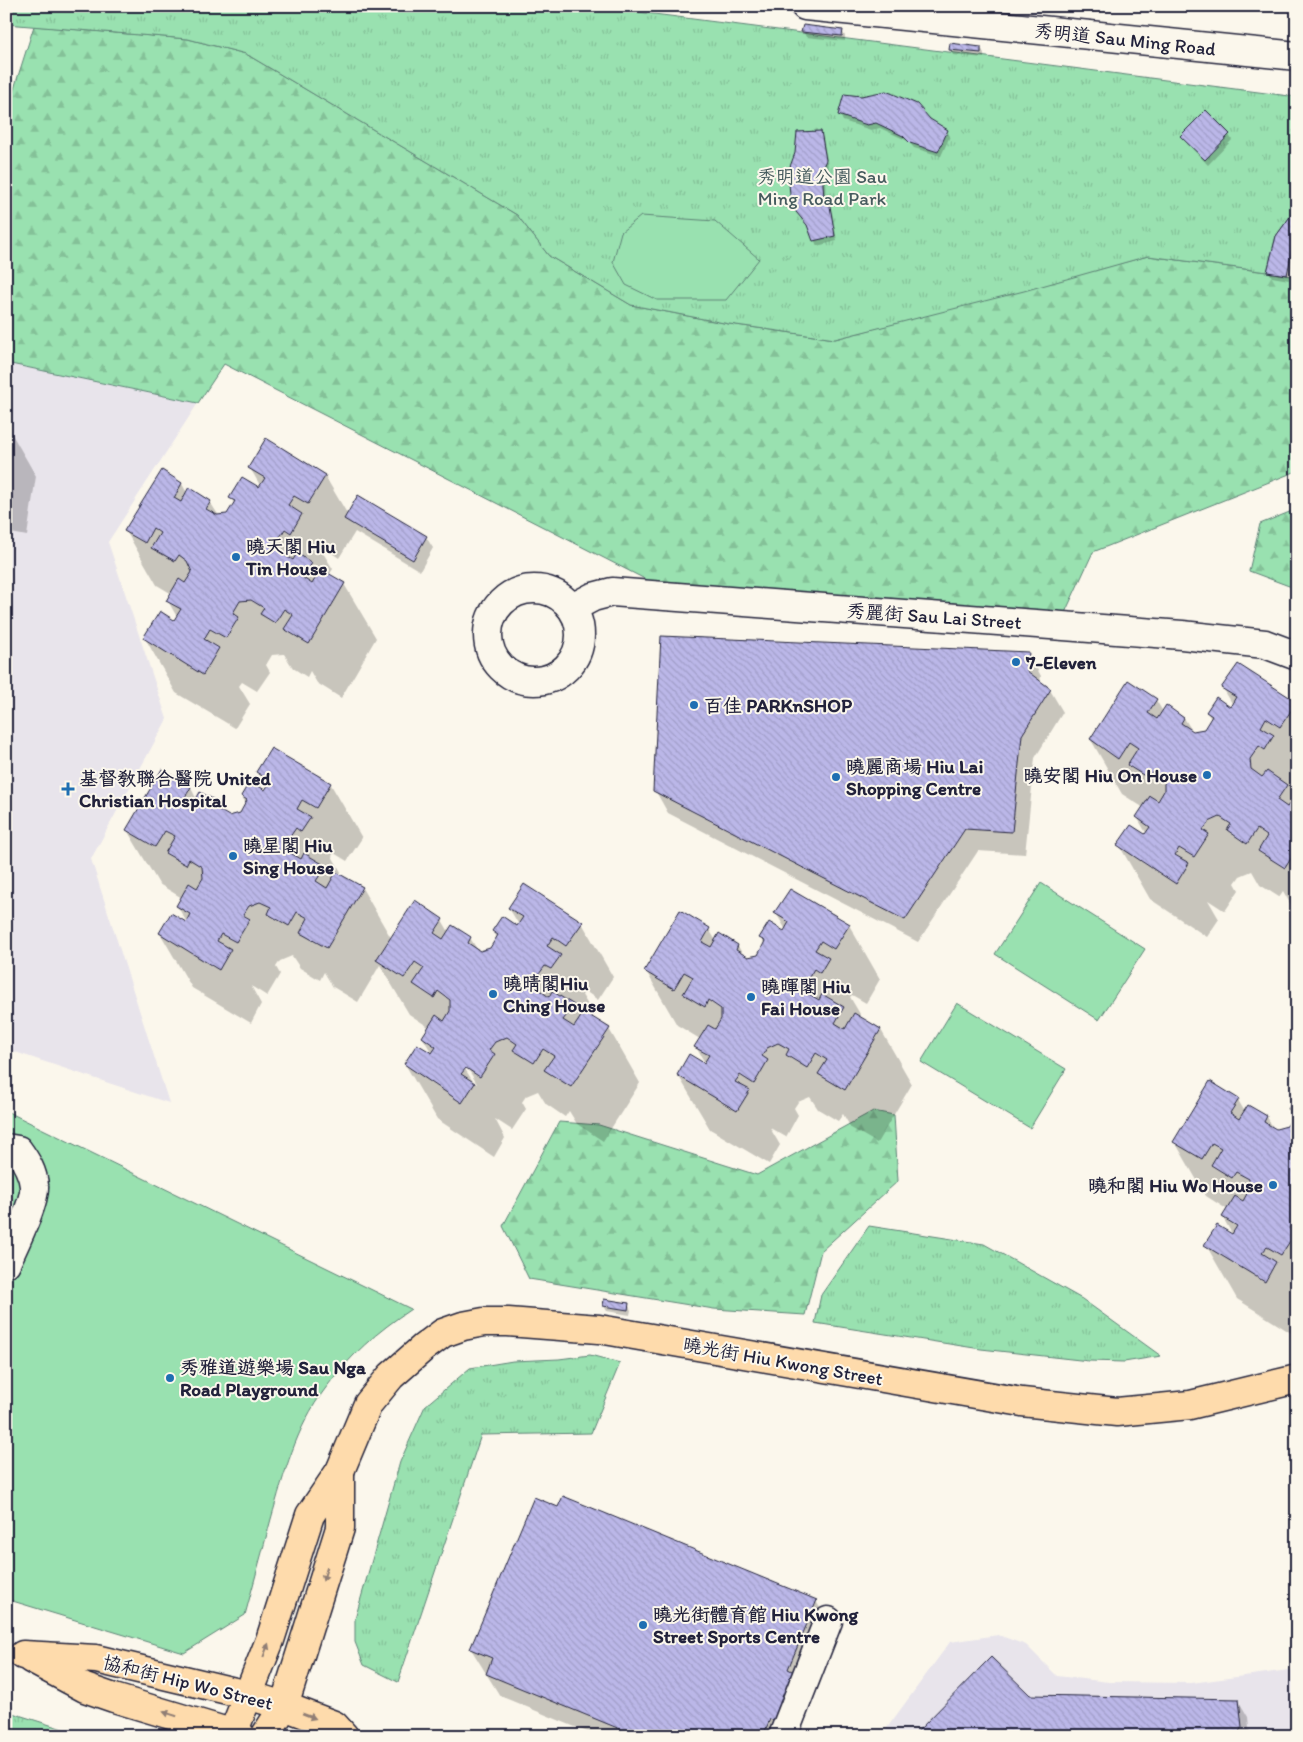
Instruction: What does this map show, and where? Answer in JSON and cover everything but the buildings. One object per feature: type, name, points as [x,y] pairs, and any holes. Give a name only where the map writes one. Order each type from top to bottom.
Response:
[{"type":"main road","name":"曉光街 Hiu Kwong Street","points":[[236,1735],[248,1695],[270,1640],[310,1515],[340,1471],[368,1404],[391,1376],[423,1348],[443,1333],[463,1326],[484,1322],[538,1323],[599,1329],[1022,1402],[1116,1412],[1190,1405],[1297,1379]]},
{"type":"main road","name":"曉光街 Hiu Kwong Street","points":[[265,1736],[284,1706],[340,1528],[340,1471]]},
{"type":"main road","name":"協和街 Hip Wo Street","points":[[15,1652],[96,1659],[248,1695],[334,1725],[344,1736]]},
{"type":"main road","name":"協和街 Hip Wo Street","points":[[15,1652],[85,1688],[236,1735]]},
{"type":"street","name":"秀明道 Sau Ming Road","points":[[805,6],[850,9],[1297,56]]},
{"type":"street","name":"秀麗街 Sau Lai Street","points":[[572,608],[593,597],[612,592],[1182,634],[1265,644],[1297,656]]},
{"type":"street","points":[[6,1148],[18,1150],[28,1164],[35,1187],[26,1219],[6,1263]]},
{"type":"street","points":[[783,1736],[828,1621]]},
{"type":"shaded area","name":"基督教聯合醫院 United Christian Hospital","points":[[6,363],[198,403],[108,542],[167,719],[91,859],[169,1103],[6,1049]]},
{"type":"shaded area","points":[[998,1635],[1026,1645],[1057,1676],[1109,1682],[1191,1683],[1297,1669],[1297,1736],[881,1736],[950,1642]]},
{"type":"green space","name":"秀明道公園 Sau Ming Road Park","points":[[6,6],[592,6],[1297,97],[1297,207],[1276,236],[1267,272],[1148,256],[1024,291],[835,339],[729,324],[631,305],[549,256],[517,215],[246,54],[188,39],[6,24]]},
{"type":"green space","points":[[34,26],[188,39],[246,54],[517,215],[549,256],[631,305],[729,324],[835,339],[1148,256],[1297,277],[1297,471],[1093,552],[1063,617],[690,602],[224,364],[198,403],[6,363],[6,114]]},
{"type":"green space","points":[[641,216],[715,221],[759,259],[726,300],[657,300],[626,285],[613,262],[621,232]]},
{"type":"green space","points":[[1297,509],[1297,589],[1249,571],[1260,524]]},
{"type":"green space","points":[[1041,883],[1145,949],[1099,1020],[995,954]]},
{"type":"green space","points":[[957,1003],[1066,1069],[1030,1128],[921,1062]]},
{"type":"green space","name":"秀雅道遊樂場 Sau Nga Road Playground","points":[[6,1111],[411,1309],[387,1326],[354,1355],[325,1389],[306,1419],[292,1451],[281,1485],[245,1615],[184,1653],[6,1599]]},
{"type":"green space","points":[[873,1111],[894,1115],[898,1181],[821,1251],[805,1315],[714,1309],[529,1279],[503,1226],[559,1122],[599,1125],[757,1175]]},
{"type":"green space","points":[[869,1226],[984,1244],[1082,1299],[1161,1356],[1124,1362],[1089,1361],[981,1349],[815,1323],[821,1295]]},
{"type":"green space","points":[[590,1355],[620,1363],[591,1433],[481,1435],[398,1682],[364,1665],[355,1642],[355,1619],[400,1462],[425,1406],[470,1368],[513,1361],[559,1359]]},
{"type":"green space","points":[[6,1711],[85,1736],[6,1736]]},
{"type":"place","name":"曉天閣 Hiu Tin House","points":[[236,557]]},
{"type":"place","name":"7-Eleven","points":[[1016,662]]},
{"type":"place","name":"百佳 PARKnSHOP","points":[[694,705]]},
{"type":"place","name":"曉安閣 Hiu On House","points":[[1207,775]]},
{"type":"place","name":"曉麗商場 Hiu Lai Shopping Centre","points":[[836,777]]},
{"type":"place","name":"基督教聯合醫院 United Christian Hospital","points":[[68,789]]},
{"type":"place","name":"曉星閣 Hiu Sing House","points":[[233,856]]},
{"type":"place","name":"曉晴閣Hiu Ching House","points":[[493,994]]},
{"type":"place","name":"曉暉閣 Hiu Fai House","points":[[751,997]]},
{"type":"place","name":"曉和閣 Hiu Wo House","points":[[1273,1185]]},
{"type":"place","name":"秀雅道遊樂場 Sau Nga Road Playground","points":[[170,1378]]},
{"type":"place","name":"曉光街體育館 Hiu Kwong Street Sports Centre","points":[[643,1625]]}]
